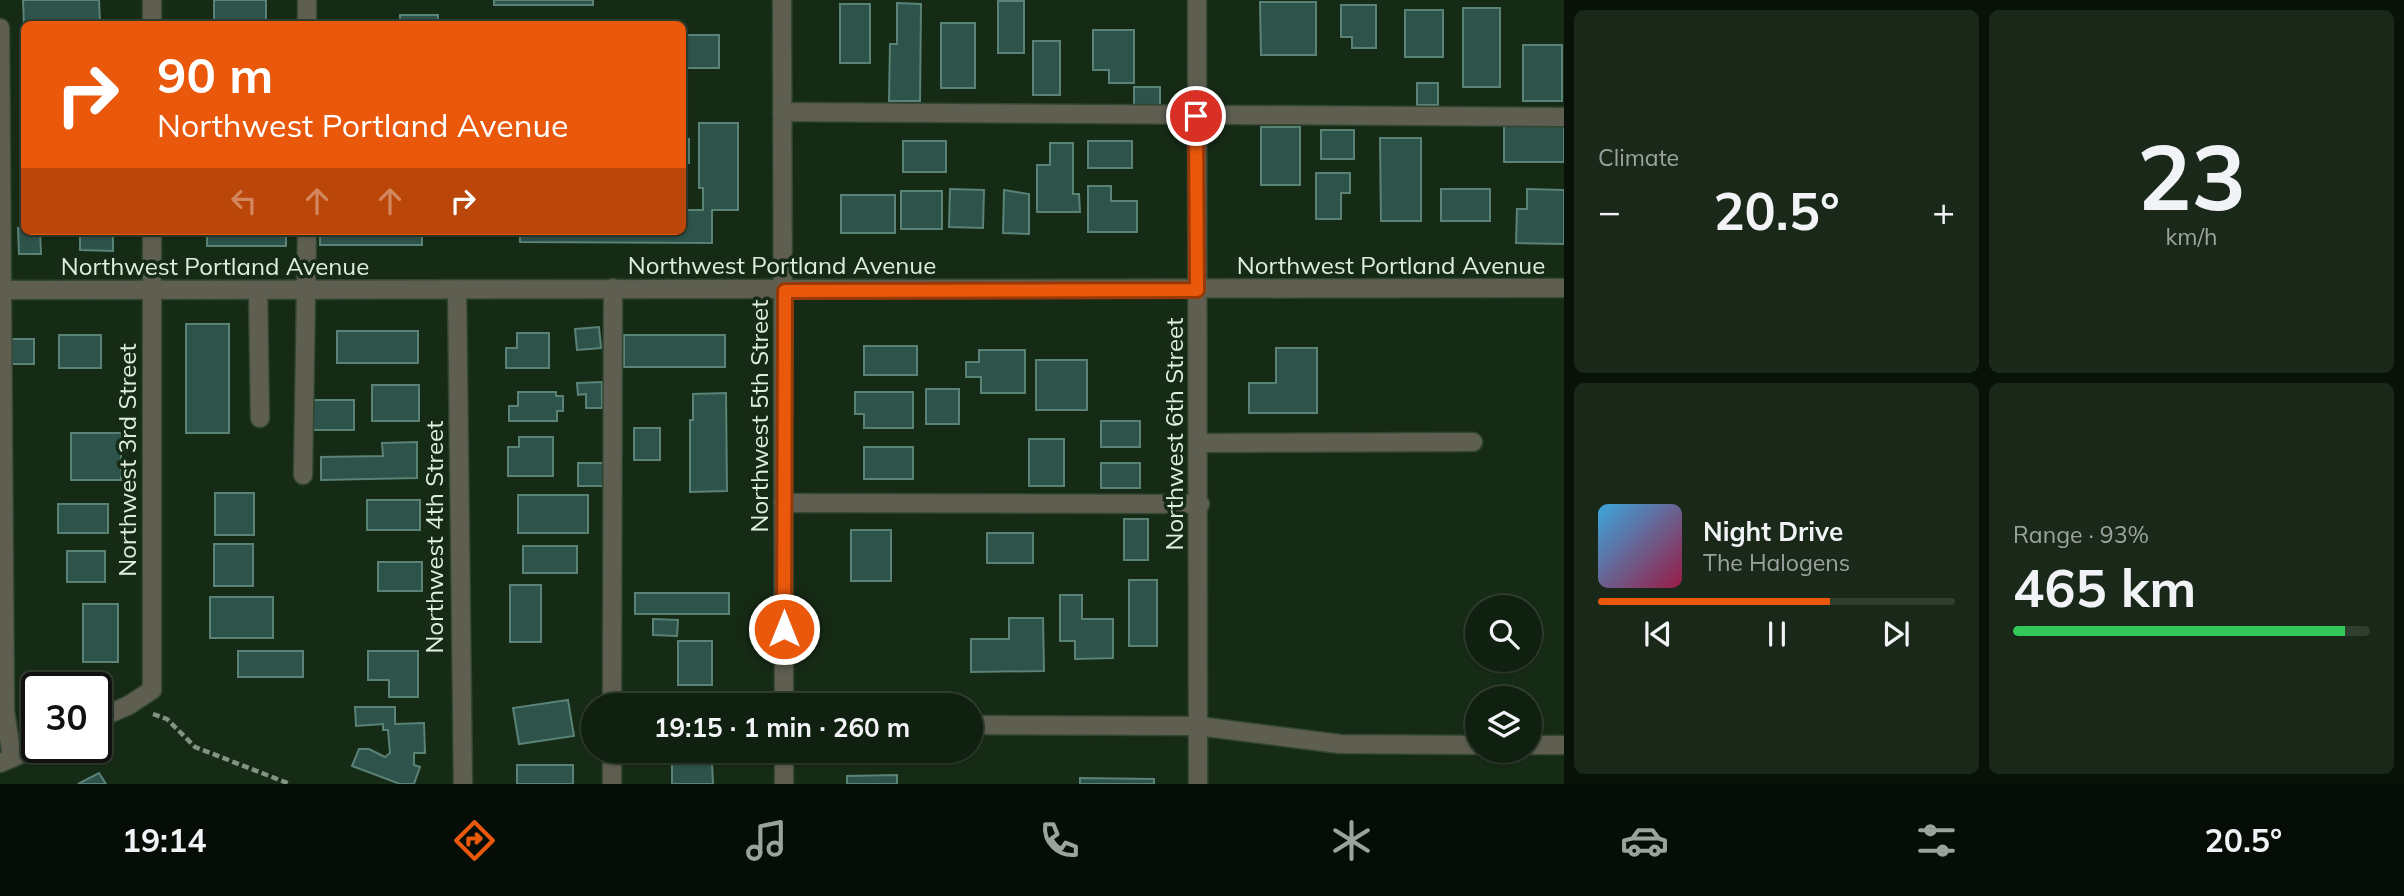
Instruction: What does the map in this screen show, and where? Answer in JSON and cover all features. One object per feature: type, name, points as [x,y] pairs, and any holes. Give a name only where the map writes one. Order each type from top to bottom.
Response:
[{"type":"street","points":[[152,0],[152,21]]},
{"type":"street","points":[[307,0],[307,21]]},
{"type":"street","name":"Northwest 5th Street","points":[[782,0],[785,291],[784,693]]},
{"type":"street","name":"Northwest 6th Street","points":[[1197,0],[1200,504],[1198,784]]},
{"type":"street","points":[[0,28],[6,760]]},
{"type":"street","points":[[782,112],[1564,117]]},
{"type":"street","name":"Northwest 3rd Street","points":[[129,705],[152,690],[152,235]]},
{"type":"street","points":[[303,475],[307,235]]},
{"type":"street","points":[[612,693],[613,288]]},
{"type":"street","name":"Northwest Portland Avenue","points":[[2,290],[1564,288]]},
{"type":"street","name":"Northwest 4th Street","points":[[457,289],[463,784]]},
{"type":"street","points":[[258,291],[260,418]]},
{"type":"street","points":[[1199,443],[1473,442]]},
{"type":"street","points":[[783,503],[1200,504]]},
{"type":"street","points":[[112,713],[129,705]]},
{"type":"street","points":[[983,725],[1198,726],[1340,744],[1465,745]]},
{"type":"street","points":[[1542,745],[1564,745]]},
{"type":"street","points":[[612,763],[612,784]]},
{"type":"street","points":[[784,763],[784,784]]},
{"type":"path","points":[[129,705],[167,719],[195,747],[290,784]]},
{"type":"building","points":[[23,0],[99,0],[100,21],[24,21]]},
{"type":"building","points":[[214,0],[266,0],[266,20],[214,20]]},
{"type":"building","points":[[494,0],[593,0],[593,5],[494,5]]},
{"type":"building","points":[[998,1],[1024,1],[1024,53],[998,53]]},
{"type":"building","points":[[1260,2],[1316,2],[1316,55],[1261,55]]},
{"type":"building","points":[[897,3],[921,4],[920,101],[889,101],[890,44],[897,44]]},
{"type":"building","points":[[840,4],[870,4],[870,63],[840,63]]},
{"type":"building","points":[[1341,5],[1376,5],[1376,48],[1352,48],[1352,37],[1341,37]]},
{"type":"building","points":[[1463,8],[1500,8],[1500,87],[1463,87]]},
{"type":"building","points":[[1405,10],[1443,10],[1443,57],[1405,57]]},
{"type":"building","points":[[400,15],[438,15],[438,21],[400,21]]},
{"type":"building","points":[[941,23],[975,23],[975,88],[941,88]]},
{"type":"building","points":[[1093,30],[1134,30],[1134,83],[1109,83],[1109,70],[1093,70]]},
{"type":"building","points":[[686,35],[719,35],[719,68],[686,68]]},
{"type":"building","points":[[1033,41],[1060,41],[1060,95],[1033,95]]},
{"type":"building","points":[[1523,45],[1562,45],[1562,101],[1523,101]]},
{"type":"building","points":[[1417,83],[1438,83],[1438,105],[1417,105]]},
{"type":"building","points":[[1134,87],[1160,87],[1160,106],[1134,106]]},
{"type":"building","points":[[699,123],[738,123],[738,210],[712,210],[712,243],[520,242],[520,235],[686,235],[686,210],[703,210],[703,188],[699,188]]},
{"type":"building","points":[[1504,126],[1564,126],[1564,162],[1504,162]]},
{"type":"building","points":[[1261,127],[1300,127],[1300,185],[1261,185]]},
{"type":"building","points":[[1321,130],[1354,130],[1354,159],[1321,159]]},
{"type":"building","points":[[1380,138],[1421,138],[1421,221],[1381,221]]},
{"type":"building","points":[[686,139],[689,139],[689,163],[686,163]]},
{"type":"building","points":[[903,141],[946,141],[946,172],[903,172]]},
{"type":"building","points":[[1088,141],[1132,141],[1132,168],[1088,168]]},
{"type":"building","points":[[1050,143],[1073,143],[1073,194],[1079,194],[1080,212],[1037,212],[1037,165],[1050,165]]},
{"type":"building","points":[[1316,173],[1350,173],[1350,193],[1341,193],[1341,219],[1316,219]]},
{"type":"building","points":[[1088,186],[1111,186],[1111,201],[1137,201],[1137,232],[1088,232]]},
{"type":"building","points":[[950,189],[984,190],[983,228],[949,227]]},
{"type":"building","points":[[1441,189],[1490,189],[1490,221],[1441,221]]},
{"type":"building","points":[[1527,189],[1564,190],[1564,244],[1516,243],[1517,209],[1527,209]]},
{"type":"building","points":[[1004,190],[1029,194],[1029,234],[1003,233]]},
{"type":"building","points":[[901,191],[942,191],[942,229],[901,229]]},
{"type":"building","points":[[841,195],[895,195],[895,233],[841,233]]},
{"type":"building","points":[[18,228],[21,228],[21,235],[40,235],[41,254],[19,254]]},
{"type":"building","points":[[80,235],[113,235],[113,251],[80,250]]},
{"type":"building","points":[[207,235],[286,235],[286,246],[207,246]]},
{"type":"building","points":[[320,235],[422,235],[422,245],[320,245]]},
{"type":"building","points":[[186,324],[229,324],[229,433],[186,433]]},
{"type":"building","points":[[599,327],[601,348],[577,350],[575,329]]},
{"type":"building","points":[[337,331],[418,331],[418,363],[337,363]]},
{"type":"building","points":[[517,333],[549,333],[549,368],[506,368],[506,348],[517,348]]},
{"type":"building","points":[[59,335],[101,335],[101,368],[59,368]]},
{"type":"building","points":[[624,335],[725,335],[725,367],[624,367]]},
{"type":"building","points":[[12,339],[34,339],[34,364],[12,364]]},
{"type":"building","points":[[864,346],[917,346],[917,375],[864,375]]},
{"type":"building","points":[[1276,348],[1317,348],[1317,413],[1249,413],[1249,383],[1276,383]]},
{"type":"building","points":[[979,350],[1025,350],[1025,393],[981,393],[981,377],[966,377],[966,362],[979,362]]},
{"type":"building","points":[[1036,360],[1087,360],[1087,410],[1036,410]]},
{"type":"building","points":[[602,382],[602,408],[586,408],[586,394],[578,395],[577,383]]},
{"type":"building","points":[[372,385],[419,385],[419,421],[372,421]]},
{"type":"building","points":[[926,389],[959,389],[959,424],[926,424]]},
{"type":"building","points":[[518,392],[556,392],[556,396],[563,396],[563,411],[557,411],[557,421],[509,421],[509,406],[518,406]]},
{"type":"building","points":[[855,392],[913,392],[913,428],[864,428],[864,414],[855,414]]},
{"type":"building","points":[[726,393],[727,491],[690,492],[690,420],[693,420],[693,394]]},
{"type":"building","points":[[311,400],[354,400],[354,430],[311,430]]},
{"type":"building","points":[[1101,421],[1140,421],[1140,447],[1101,447]]},
{"type":"building","points":[[634,428],[660,428],[660,460],[634,460]]},
{"type":"building","points":[[71,433],[121,433],[121,480],[71,480]]},
{"type":"building","points":[[519,437],[553,437],[553,476],[508,476],[508,447],[519,447]]},
{"type":"building","points":[[1029,439],[1064,439],[1064,486],[1029,486]]},
{"type":"building","points":[[417,442],[417,478],[321,480],[321,457],[383,456],[382,443]]},
{"type":"building","points":[[864,447],[913,447],[913,479],[864,479]]},
{"type":"building","points":[[578,463],[604,463],[604,486],[578,486]]},
{"type":"building","points":[[1101,463],[1140,463],[1140,488],[1101,488]]},
{"type":"building","points":[[215,493],[254,493],[254,535],[215,535]]},
{"type":"building","points":[[518,495],[588,495],[588,533],[518,533]]},
{"type":"building","points":[[367,500],[420,500],[420,530],[367,530]]},
{"type":"building","points":[[58,504],[108,504],[108,533],[58,533]]},
{"type":"building","points":[[1124,519],[1148,519],[1148,560],[1124,560]]},
{"type":"building","points":[[851,530],[891,530],[891,581],[851,581]]},
{"type":"building","points":[[987,533],[1033,533],[1033,563],[987,563]]},
{"type":"building","points":[[214,544],[253,544],[253,586],[214,586]]},
{"type":"building","points":[[523,546],[577,546],[577,573],[523,573]]},
{"type":"building","points":[[67,551],[105,551],[105,582],[67,582]]},
{"type":"building","points":[[378,562],[422,562],[422,591],[378,591]]},
{"type":"building","points":[[1129,580],[1157,580],[1157,646],[1129,646]]},
{"type":"building","points":[[510,585],[541,585],[541,642],[510,642]]},
{"type":"building","points":[[635,593],[729,593],[729,614],[635,614]]},
{"type":"building","points":[[1060,595],[1082,595],[1082,619],[1113,619],[1113,658],[1075,659],[1075,641],[1060,641]]},
{"type":"building","points":[[210,597],[273,597],[273,638],[210,638]]},
{"type":"building","points":[[83,604],[118,604],[118,662],[83,662]]},
{"type":"building","points":[[1009,618],[1043,618],[1044,671],[971,672],[971,639],[1009,639]]},
{"type":"building","points":[[653,619],[678,620],[677,636],[653,635]]},
{"type":"building","points":[[678,641],[712,641],[712,685],[678,685]]},
{"type":"building","points":[[238,651],[303,651],[303,677],[238,677]]},
{"type":"building","points":[[368,651],[418,651],[418,697],[389,697],[389,680],[368,680]]},
{"type":"building","points":[[568,700],[574,736],[519,744],[513,708]]},
{"type":"building","points":[[355,707],[395,707],[395,724],[424,723],[425,753],[414,753],[414,765],[420,767],[414,784],[400,784],[352,766],[359,749],[369,749],[385,757],[390,753],[388,730],[383,730],[383,724],[356,726]]},
{"type":"building","points":[[672,763],[712,763],[713,784],[672,784]]},
{"type":"building","points":[[517,765],[573,765],[573,784],[517,784]]},
{"type":"building","points":[[99,773],[106,784],[78,784]]},
{"type":"building","points":[[897,775],[897,784],[847,784],[847,776]]},
{"type":"building","points":[[1080,778],[1154,779],[1154,784],[1080,784]]},
{"type":"route","points":[[784,629],[785,291],[1197,290],[1196,116]]}]
